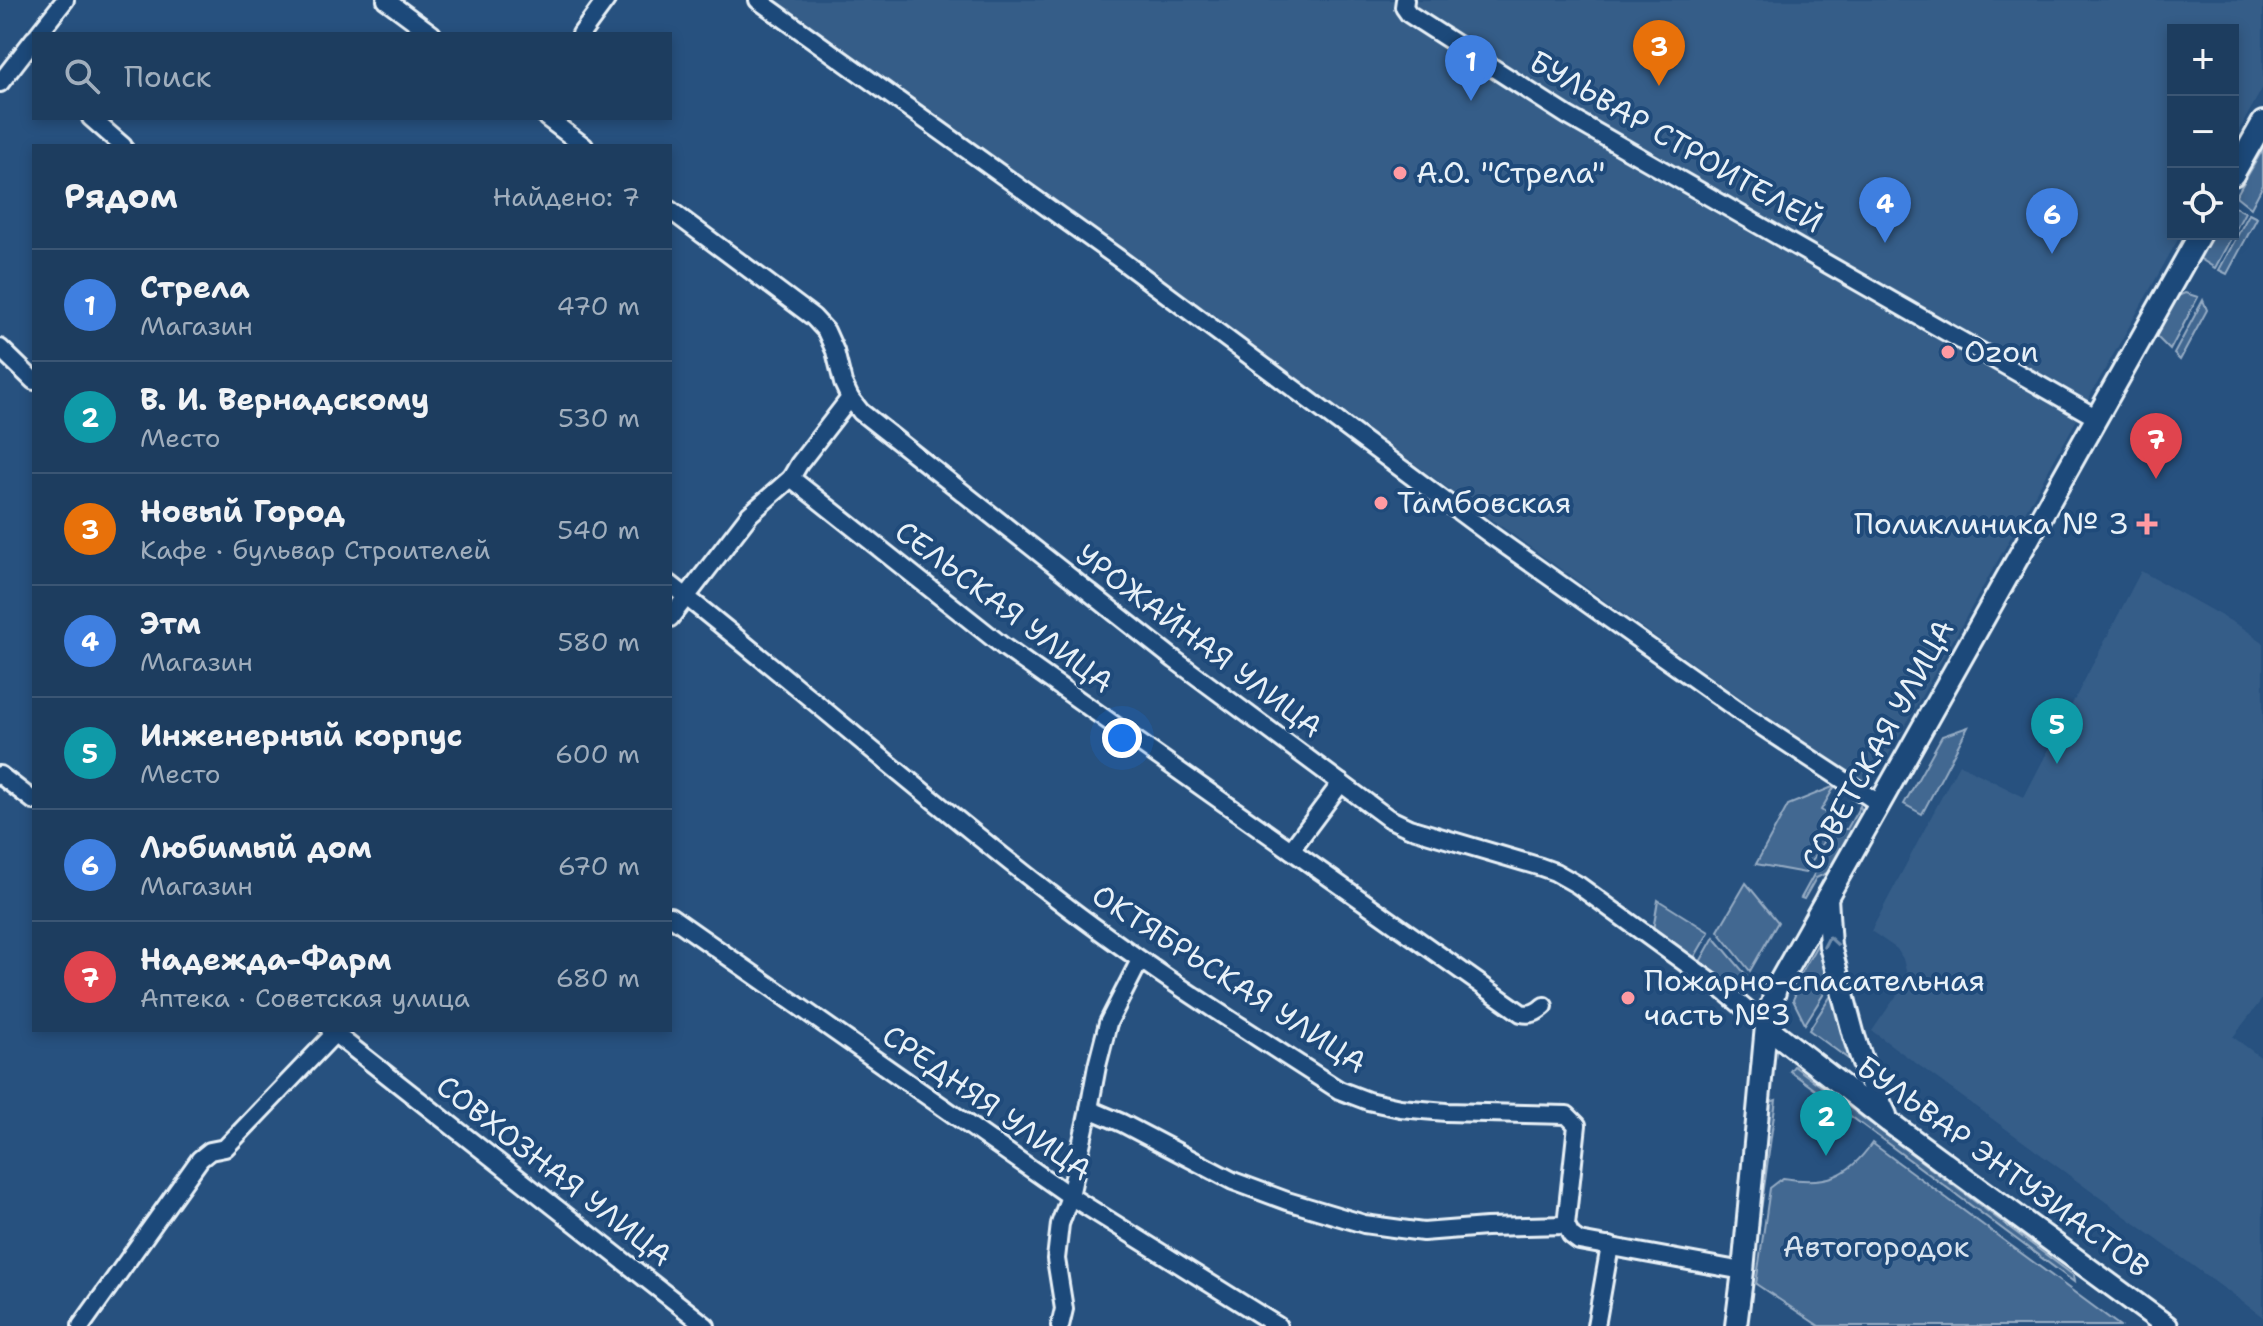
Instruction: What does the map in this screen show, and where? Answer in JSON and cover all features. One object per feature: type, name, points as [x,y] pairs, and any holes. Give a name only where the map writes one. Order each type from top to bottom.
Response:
[{"type":"main road","points":[[2237,168],[2263,122]]},
{"type":"main road","name":"СОВЕТСКАЯ УЛИЦА","points":[[1736,1326],[1766,1026],[1776,988],[2197,240]]},
{"type":"main road","points":[[1827,897],[1830,946],[1854,1036],[1873,1091],[1889,1122]]},
{"type":"main road","name":"БУЛЬВАР ЭНТУЗИАСТОВ","points":[[1766,1026],[1889,1122],[2167,1326]]},
{"type":"street","points":[[40,32],[65,0]]},
{"type":"street","points":[[386,0],[429,32]]},
{"type":"street","points":[[582,32],[606,0]]},
{"type":"street","points":[[758,0],[1118,258],[1488,533],[1749,718],[1880,804]]},
{"type":"street","name":"БУЛЬВАР СТРОИТЕЛЕЙ","points":[[1405,0],[1404,7],[1409,14],[1568,116],[2097,418]]},
{"type":"street","points":[[0,83],[32,41]]},
{"type":"street","points":[[20,56],[32,66]]},
{"type":"street","points":[[93,120],[121,144]]},
{"type":"street","points":[[550,120],[581,144]]},
{"type":"street","name":"УРОЖАЙНАЯ УЛИЦА","points":[[672,211],[813,317],[826,331],[843,383],[861,412],[1137,631],[1388,818],[1409,828],[1555,872],[1578,885],[1724,991],[1766,1026]]},
{"type":"street","points":[[0,348],[32,379]]},
{"type":"street","points":[[672,616],[750,514],[791,478],[850,398]]},
{"type":"street","name":"СЕЛЬСКАЯ УЛИЦА","points":[[791,478],[1004,647],[1521,1013],[1529,1015],[1544,1006]]},
{"type":"street","name":"ОКТЯБРЬСКАЯ УЛИЦА","points":[[672,586],[1053,896],[1140,960],[1339,1090],[1400,1108],[1567,1115],[1577,1125],[1566,1225]]},
{"type":"street","points":[[0,775],[32,799]]},
{"type":"street","points":[[1291,850],[1341,783]]},
{"type":"street","name":"СРЕДНЯЯ УЛИЦА","points":[[672,917],[1070,1196],[1278,1326]]},
{"type":"street","points":[[1060,1326],[1064,1309],[1056,1259],[1060,1224],[1070,1196],[1108,1023],[1140,960]]},
{"type":"street","points":[[81,1326],[200,1159],[210,1151],[225,1148],[333,1032]]},
{"type":"street","name":"СОВХОЗНАЯ УЛИЦА","points":[[335,1032],[706,1326]]},
{"type":"street","points":[[1089,1109],[1233,1181],[1364,1224],[1423,1232],[1566,1225],[1571,1235],[1579,1241],[1743,1271]]},
{"type":"street","points":[[1596,1326],[1610,1246]]},
{"type":"shaded area","points":[[767,0],[2263,0],[2263,87],[2239,130],[2239,24],[2167,24],[2167,240],[2178,240],[1869,790]]},
{"type":"shaded area","points":[[2141,571],[2263,642],[2263,998],[2233,1037],[2263,1059],[2263,1317],[1872,1031],[1908,979],[1897,949],[1871,931],[1959,764],[2024,797]]},
{"type":"green space","points":[[2263,149],[2263,185],[2251,208],[2239,198],[2239,191]]},
{"type":"green space","points":[[2239,209],[2245,212],[2239,223]]},
{"type":"green space","points":[[2249,214],[2257,218],[2227,274],[2219,270],[2235,240],[2239,240],[2239,233]]},
{"type":"green space","points":[[2210,240],[2230,240],[2215,268],[2199,258]]},
{"type":"green space","points":[[2185,293],[2198,297],[2170,350],[2156,336],[2178,296]]},
{"type":"green space","points":[[2203,300],[2207,310],[2180,360],[2174,354]]},
{"type":"green space","points":[[1968,727],[1922,814],[1904,804],[1942,736]]},
{"type":"green space","points":[[1835,786],[1821,810],[1836,820],[1805,873],[1756,864],[1788,805]]},
{"type":"green space","points":[[1860,806],[1863,813],[1829,872],[1816,878],[1804,899],[1801,898],[1839,829],[1847,829]]},
{"type":"green space","points":[[1746,883],[1778,922],[1750,971],[1718,931]]},
{"type":"green space","points":[[1658,900],[1709,932],[1694,958],[1653,930]]},
{"type":"green space","points":[[1714,937],[1747,976],[1743,982],[1726,980],[1700,962]]},
{"type":"green space","points":[[1821,938],[1833,979],[1805,1024],[1791,991]]},
{"type":"green space","points":[[1834,991],[1855,1064],[1809,1030]]},
{"type":"green space","points":[[1794,1066],[2073,1275],[2074,1282],[1790,1071]]},
{"type":"green space","points":[[1776,1100],[1752,1277],[1748,1270],[1770,1102]]},
{"type":"green space","name":"Автогородок","points":[[1872,1143],[2120,1326],[1819,1326],[1756,1284],[1770,1188],[1783,1178],[1811,1180],[1834,1176],[1854,1164]]},
{"type":"place","name":"Новый Город","points":[[1659,86]]},
{"type":"place","name":"Стрела","points":[[1471,101]]},
{"type":"place","name":"А.О. \"Стрела\"","points":[[1400,173]]},
{"type":"place","name":"Этм","points":[[1885,243]]},
{"type":"place","name":"Любимый дом","points":[[2052,254]]},
{"type":"place","name":"Ozon","points":[[1948,352]]},
{"type":"place","name":"Надежда-Фарм","points":[[2156,479]]},
{"type":"place","name":"Тамбовская","points":[[1381,503]]},
{"type":"place","name":"Поликлиника № 3","points":[[2147,524]]},
{"type":"place","name":"Инженерный корпус","points":[[2057,764]]},
{"type":"place","name":"Пожарно-спасательная часть №3","points":[[1628,998]]},
{"type":"place","name":"В. И. Вернадскому","points":[[1826,1156]]}]
